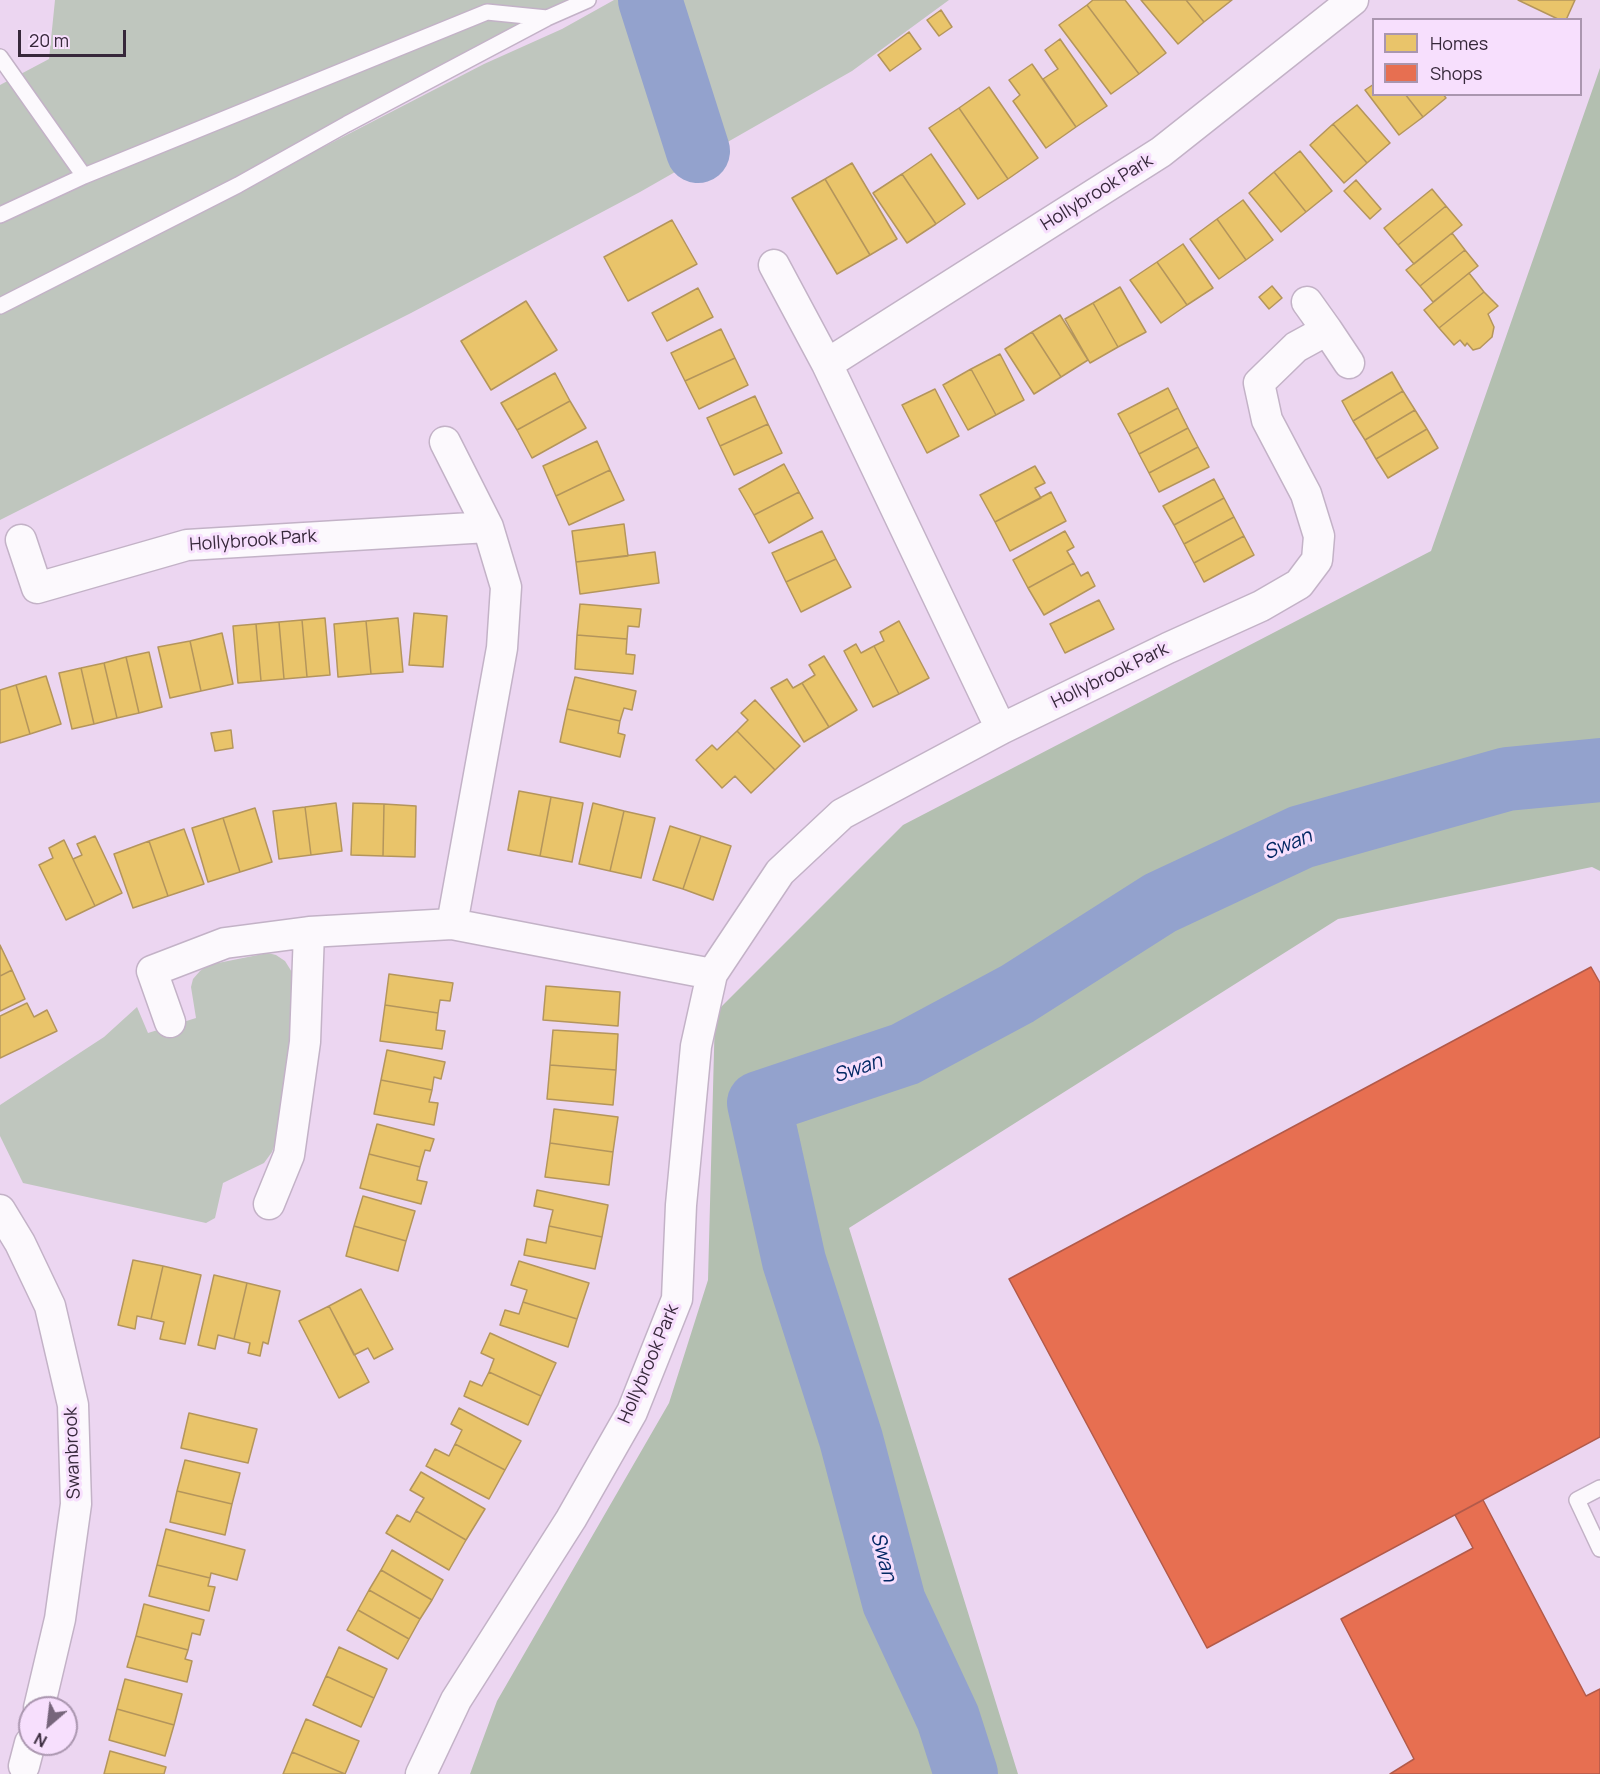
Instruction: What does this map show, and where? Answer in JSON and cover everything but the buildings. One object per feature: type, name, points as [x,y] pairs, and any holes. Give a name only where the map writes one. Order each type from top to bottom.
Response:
[{"type":"street","name":"Hollybrook Park","points":[[827,364],[1161,152],[1353,0]]},
{"type":"street","points":[[774,265],[827,364],[1002,729]]},
{"type":"street","points":[[1307,302],[1349,363]]},
{"type":"street","name":"Hollybrook Park","points":[[421,1774],[456,1700],[571,1519],[632,1412],[677,1299],[681,1205],[696,1046],[712,974],[780,872],[842,814],[1002,729],[1168,648],[1261,606],[1299,584],[1317,560],[1319,536],[1306,494],[1267,420],[1259,383],[1296,347],[1327,330]]},
{"type":"street","points":[[446,442],[488,527],[506,587],[502,648],[452,924]]},
{"type":"street","name":"Hollybrook Park","points":[[21,540],[37,588],[187,545],[488,527]]},
{"type":"street","points":[[170,1022],[152,971],[225,943],[309,932],[452,924],[712,974]]},
{"type":"street","points":[[269,1204],[289,1155],[305,1042],[309,932]]},
{"type":"street","name":"Swanbrook","points":[[0,1210],[20,1243],[50,1306],[73,1405],[76,1504],[60,1619],[42,1696]]},
{"type":"lane","points":[[0,306],[227,190],[547,18],[588,0]]},
{"type":"lane","points":[[0,215],[84,176],[487,12],[547,18]]},
{"type":"lane","points":[[0,57],[84,176]]},
{"type":"lane","points":[[1600,1488],[1576,1500],[1600,1549]]},
{"type":"shaded area","points":[[55,0],[588,0],[0,306],[0,85],[49,59]]},
{"type":"shaded area","points":[[614,0],[949,0],[852,71],[640,192],[411,313],[0,520],[0,314],[484,64],[562,29]]},
{"type":"shaded area","points":[[268,953],[285,961],[295,977],[278,1136],[272,1152],[264,1163],[223,1183],[215,1218],[206,1223],[23,1183],[0,1136],[0,1105],[104,1037],[137,1007],[148,1033],[196,1018],[191,987],[193,979],[200,971],[208,965]]},
{"type":"green space","points":[[1600,68],[1600,871],[1592,867],[1338,919],[849,1228],[1018,1774],[470,1774],[497,1701],[669,1403],[708,1280],[715,1013],[903,825],[1431,551]]},
{"type":"waterway","points":[[650,0],[698,151]]},
{"type":"waterway","name":"Swan","points":[[966,1774],[948,1718],[894,1602],[851,1439],[794,1261],[759,1103],[905,1054],[1017,994],[1160,903],[1301,837],[1507,779],[1600,770]]}]
